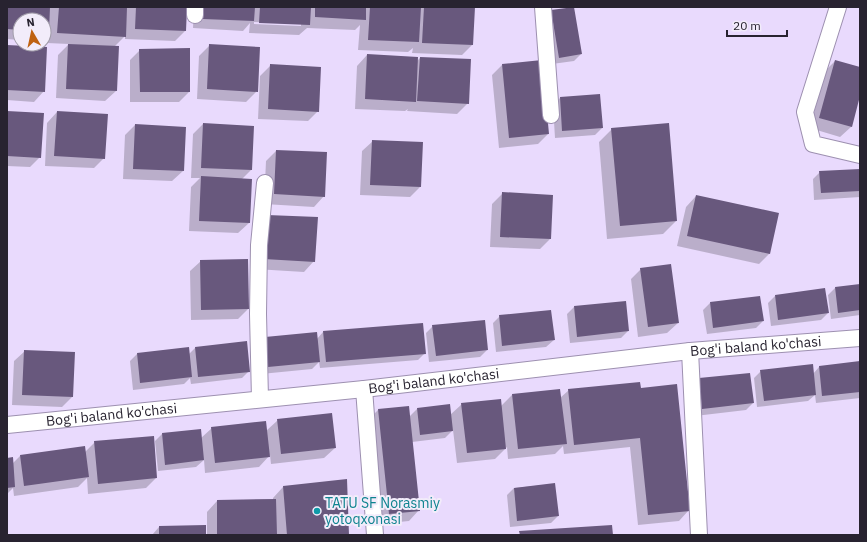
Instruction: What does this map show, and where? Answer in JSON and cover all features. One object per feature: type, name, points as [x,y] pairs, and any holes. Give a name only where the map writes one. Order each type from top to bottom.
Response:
[{"type":"street","points":[[543,7],[551,116]]},
{"type":"street","points":[[838,7],[805,112],[813,144],[860,155]]},
{"type":"street","points":[[260,399],[258,314],[259,260],[265,183]]},
{"type":"street","name":"Bog'i baland ko'chasi","points":[[7,425],[364,389],[690,351],[860,338]]},
{"type":"street","points":[[690,351],[699,535]]},
{"type":"street","points":[[364,389],[375,535]]},
{"type":"building","points":[[7,7],[50,7],[50,12],[12,12],[12,29],[7,29]]},
{"type":"building","points":[[59,7],[127,7],[126,37],[57,33]]},
{"type":"building","points":[[136,7],[187,7],[186,31],[135,29]]},
{"type":"building","points":[[204,7],[255,7],[254,21],[203,19]]},
{"type":"building","points":[[260,7],[311,7],[310,25],[259,23]]},
{"type":"building","points":[[315,7],[366,7],[366,20],[315,17]]},
{"type":"building","points":[[370,7],[421,7],[419,42],[368,40]]},
{"type":"building","points":[[424,7],[475,7],[473,45],[422,43]]},
{"type":"building","points":[[574,7],[582,54],[559,58],[551,10]]},
{"type":"building","points":[[68,44],[119,46],[117,91],[66,89]]},
{"type":"building","points":[[209,44],[260,47],[258,92],[207,89]]},
{"type":"building","points":[[7,45],[12,45],[12,52],[47,52],[45,92],[7,90]]},
{"type":"building","points":[[190,48],[190,92],[140,92],[139,49]]},
{"type":"building","points":[[367,54],[418,57],[416,102],[365,99]]},
{"type":"building","points":[[420,57],[471,59],[469,104],[417,101]]},
{"type":"building","points":[[542,60],[549,134],[509,138],[502,64]]},
{"type":"building","points":[[835,60],[860,67],[860,96],[852,127],[819,118]]},
{"type":"building","points":[[270,64],[321,67],[319,112],[268,109]]},
{"type":"building","points":[[600,94],[603,128],[562,131],[560,97]]},
{"type":"building","points":[[7,111],[44,113],[41,158],[7,156]]},
{"type":"building","points":[[57,111],[108,114],[105,159],[54,156]]},
{"type":"building","points":[[203,123],[254,126],[252,170],[201,168]]},
{"type":"building","points":[[669,123],[677,221],[620,226],[611,128]]},
{"type":"building","points":[[135,124],[186,127],[184,171],[133,169]]},
{"type":"building","points":[[372,140],[423,142],[421,187],[370,185]]},
{"type":"building","points":[[276,150],[327,152],[325,197],[274,194]]},
{"type":"building","points":[[860,169],[860,191],[821,193],[819,171]]},
{"type":"building","points":[[201,176],[252,179],[250,223],[199,221]]},
{"type":"building","points":[[502,192],[553,195],[551,239],[500,237]]},
{"type":"building","points":[[696,195],[779,213],[770,254],[687,236]]},
{"type":"building","points":[[267,215],[318,217],[315,262],[264,259]]},
{"type":"building","points":[[248,259],[249,309],[201,310],[200,260]]},
{"type":"building","points":[[671,264],[679,323],[648,327],[640,268]]},
{"type":"building","points":[[860,284],[860,310],[838,313],[835,287]]},
{"type":"building","points":[[825,288],[829,313],[778,320],[775,295]]},
{"type":"building","points":[[760,296],[764,321],[713,328],[710,302]]},
{"type":"building","points":[[626,301],[629,331],[577,337],[574,306]]},
{"type":"building","points":[[551,310],[555,340],[502,346],[499,315]]},
{"type":"building","points":[[485,320],[488,350],[436,356],[432,325]]},
{"type":"building","points":[[423,323],[426,354],[326,362],[323,331]]},
{"type":"building","points":[[317,332],[320,362],[268,367],[265,337]]},
{"type":"building","points":[[247,341],[250,372],[198,377],[195,347]]},
{"type":"building","points":[[189,347],[192,377],[140,383],[137,353]]},
{"type":"building","points":[[24,350],[75,352],[73,397],[22,395]]},
{"type":"building","points":[[860,361],[860,392],[822,396],[819,366]]},
{"type":"building","points":[[813,364],[816,395],[764,401],[760,370]]},
{"type":"building","points":[[750,373],[754,403],[702,409],[699,378]]},
{"type":"building","points":[[640,382],[641,388],[677,384],[690,511],[648,515],[640,438],[574,445],[568,389]]},
{"type":"building","points":[[560,389],[567,444],[518,449],[512,394]]},
{"type":"building","points":[[501,399],[506,449],[467,453],[461,403]]},
{"type":"building","points":[[450,404],[453,431],[420,435],[417,408]]},
{"type":"building","points":[[409,406],[420,511],[389,514],[378,409]]},
{"type":"building","points":[[332,413],[336,448],[281,454],[277,419]]},
{"type":"building","points":[[266,421],[270,457],[215,463],[211,427]]},
{"type":"building","points":[[201,429],[204,460],[165,465],[162,433]]},
{"type":"building","points":[[154,436],[157,478],[98,484],[94,441]]},
{"type":"building","points":[[85,446],[89,477],[24,486],[20,455]]},
{"type":"building","points":[[13,457],[15,487],[7,488],[7,458]]},
{"type":"building","name":"TATU SF Norasmiy yotoqxonasi","points":[[347,479],[349,535],[287,535],[283,486]]},
{"type":"building","points":[[555,483],[559,516],[517,521],[514,488]]},
{"type":"building","points":[[276,499],[277,535],[217,535],[217,500]]},
{"type":"building","points":[[206,525],[206,535],[159,535],[159,526]]},
{"type":"building","points":[[612,525],[613,535],[520,535],[519,531]]},
{"type":"place","name":"TATU SF Norasmiy yotoqxonasi","points":[[317,511]]}]
